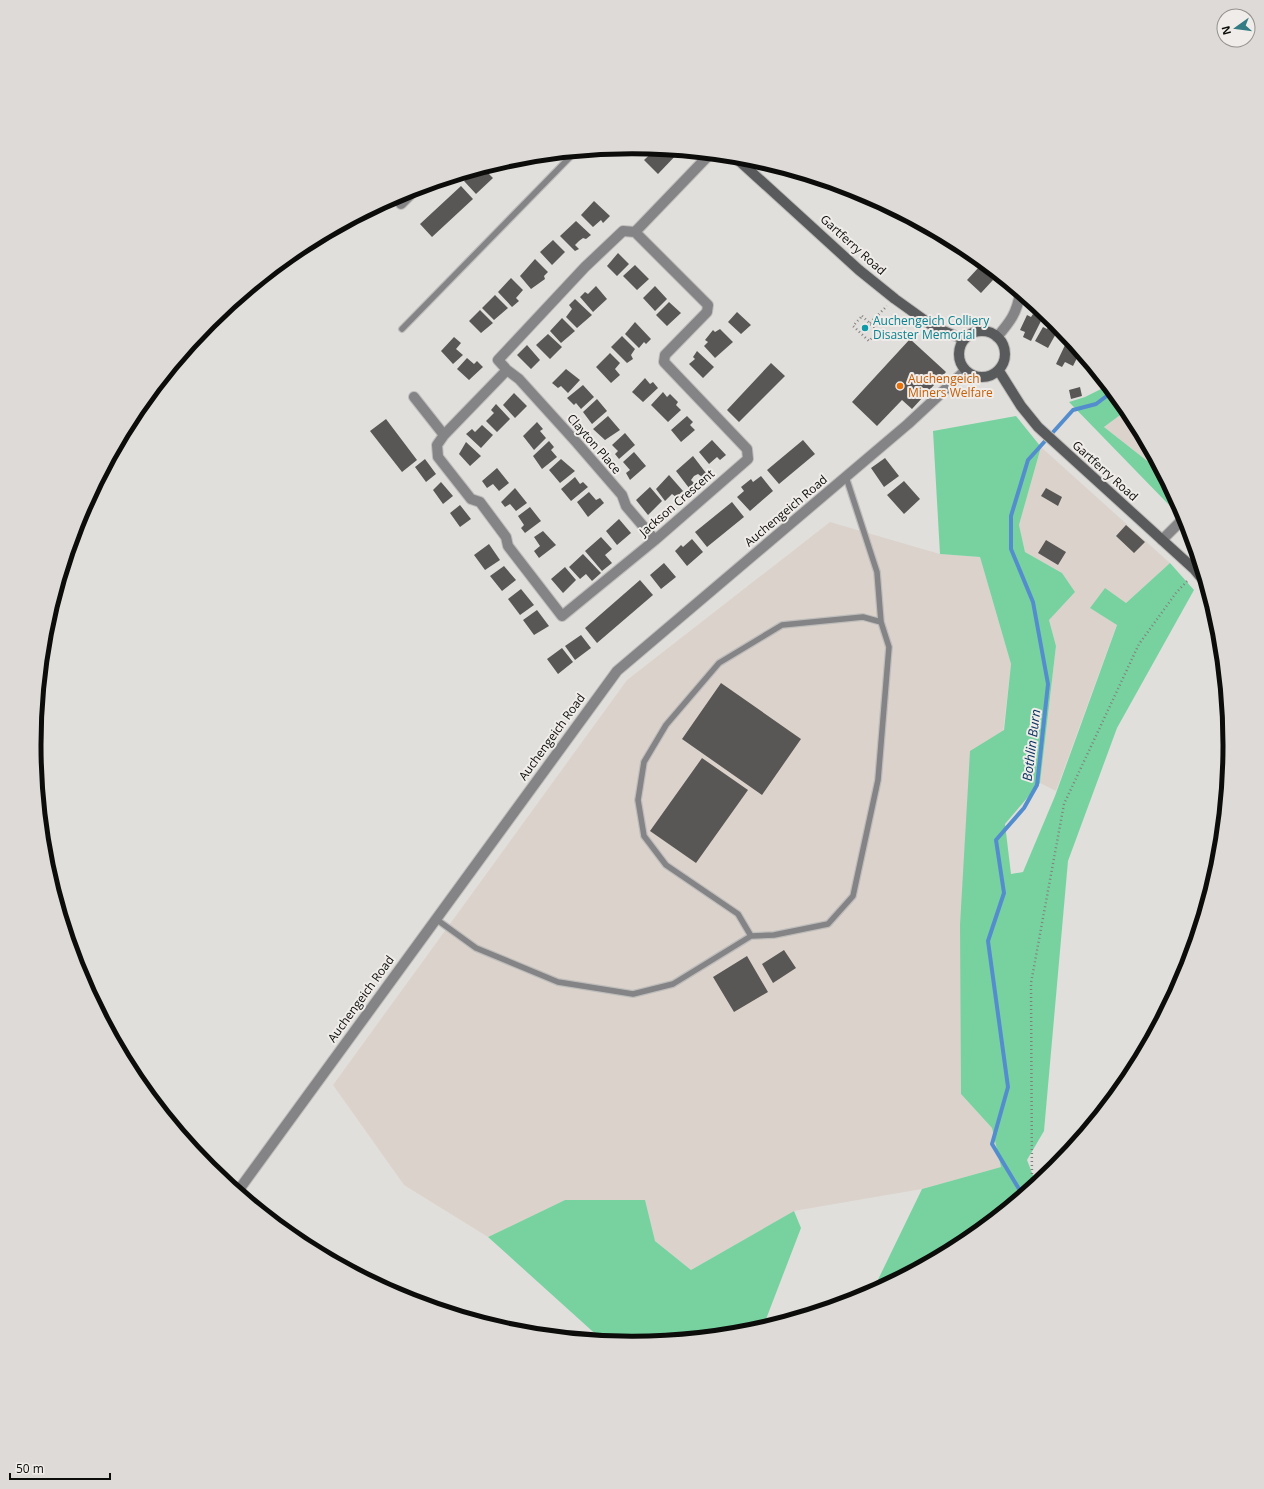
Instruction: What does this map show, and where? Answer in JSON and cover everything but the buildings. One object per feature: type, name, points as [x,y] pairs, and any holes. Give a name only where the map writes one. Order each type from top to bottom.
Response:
[{"type":"street","points":[[507,370],[498,360],[623,230],[635,232],[706,159]]},
{"type":"street","name":"Gartferry Road","points":[[743,164],[859,270],[895,299],[934,327],[963,339]]},
{"type":"street","points":[[401,204],[408,197]]},
{"type":"street","name":"Jackson Crescent","points":[[507,370],[444,435],[437,445],[438,457],[470,499],[480,502],[506,537],[508,546],[562,616],[655,540],[748,458],[746,449],[664,362],[664,355],[707,312],[708,304],[635,232]]},
{"type":"street","points":[[997,337],[1014,316],[1018,307],[1019,298]]},
{"type":"street","points":[[980,332],[992,332],[1003,345],[1005,355],[999,371],[983,378],[973,376],[965,371],[961,365],[959,357],[959,347],[963,339],[980,332]]},
{"type":"street","name":"Clayton Place","points":[[507,370],[519,379],[577,443],[622,495],[626,506],[655,540]]},
{"type":"street","name":"Auchengeich Road","points":[[240,1188],[617,671],[908,424],[965,371]]},
{"type":"street","name":"Gartferry Road","points":[[999,371],[1021,406],[1038,427],[1196,572]]},
{"type":"street","points":[[414,397],[444,435]]},
{"type":"street","points":[[1162,540],[1180,522]]},
{"type":"lane","points":[[402,329],[570,157]]},
{"type":"lane","points":[[436,918],[476,948],[558,982],[633,994],[673,984],[751,936],[774,935],[828,924],[853,896],[878,780],[889,647],[880,622],[877,572],[846,477]]},
{"type":"lane","points":[[751,936],[738,914],[666,865],[644,836],[638,800],[644,762],[666,724],[719,663],[782,625],[863,617],[880,622]]},
{"type":"path","points":[[870,323],[895,299]]},
{"type":"path","points":[[862,316],[870,323],[878,331],[869,341],[853,326],[862,316]]},
{"type":"path","points":[[1032,1179],[1031,983],[1064,804],[1139,644],[1176,593],[1196,572]]},
{"type":"shaded area","points":[[1122,414],[1153,465],[1104,427]]},
{"type":"shaded area","points":[[1041,447],[1170,563],[1126,603],[1090,608],[1117,624],[1056,791],[1040,783],[1056,646],[1049,620],[1062,573],[1025,552],[1019,525]]},
{"type":"shaded area","points":[[830,522],[940,554],[980,557],[1011,664],[961,1094],[992,1128],[1001,1167],[922,1189],[794,1211],[691,1270],[655,1241],[565,1200],[488,1237],[404,1185],[333,1085],[627,680]]},
{"type":"green space","points":[[1103,388],[1122,414],[1104,427],[1153,465],[1172,505],[1170,506],[1069,402],[1085,397]]},
{"type":"green space","points":[[1016,416],[1041,447],[1019,525],[1025,552],[1062,573],[1075,592],[1049,620],[1056,646],[1040,783],[1005,824],[1011,874],[1023,872],[1055,796],[1117,625],[1090,608],[1105,588],[1126,603],[1170,563],[1194,590],[1117,728],[1068,861],[1044,1131],[1027,1160],[1034,1178],[992,1213],[960,1236],[893,1275],[877,1282],[922,1189],[1001,1167],[992,1128],[961,1094],[960,925],[970,751],[1004,730],[1011,664],[980,557],[940,554],[933,431]]},
{"type":"green space","points":[[565,1200],[645,1200],[655,1241],[691,1270],[794,1211],[801,1228],[766,1320],[709,1330],[632,1336],[596,1334],[488,1237]]},
{"type":"waterway","name":"Bothlin Burn","points":[[1020,1191],[992,1144],[1008,1087],[988,941],[1004,893],[996,840],[1024,808],[1037,785],[1048,684],[1033,602],[1011,549],[1011,516],[1028,460],[1073,410],[1096,404],[1108,395]]},
{"type":"place","name":"Auchengeich Colliery Disaster Memorial","points":[[865,328]]},
{"type":"place","name":"Auchengeich Miners Welfare","points":[[900,386]]}]
